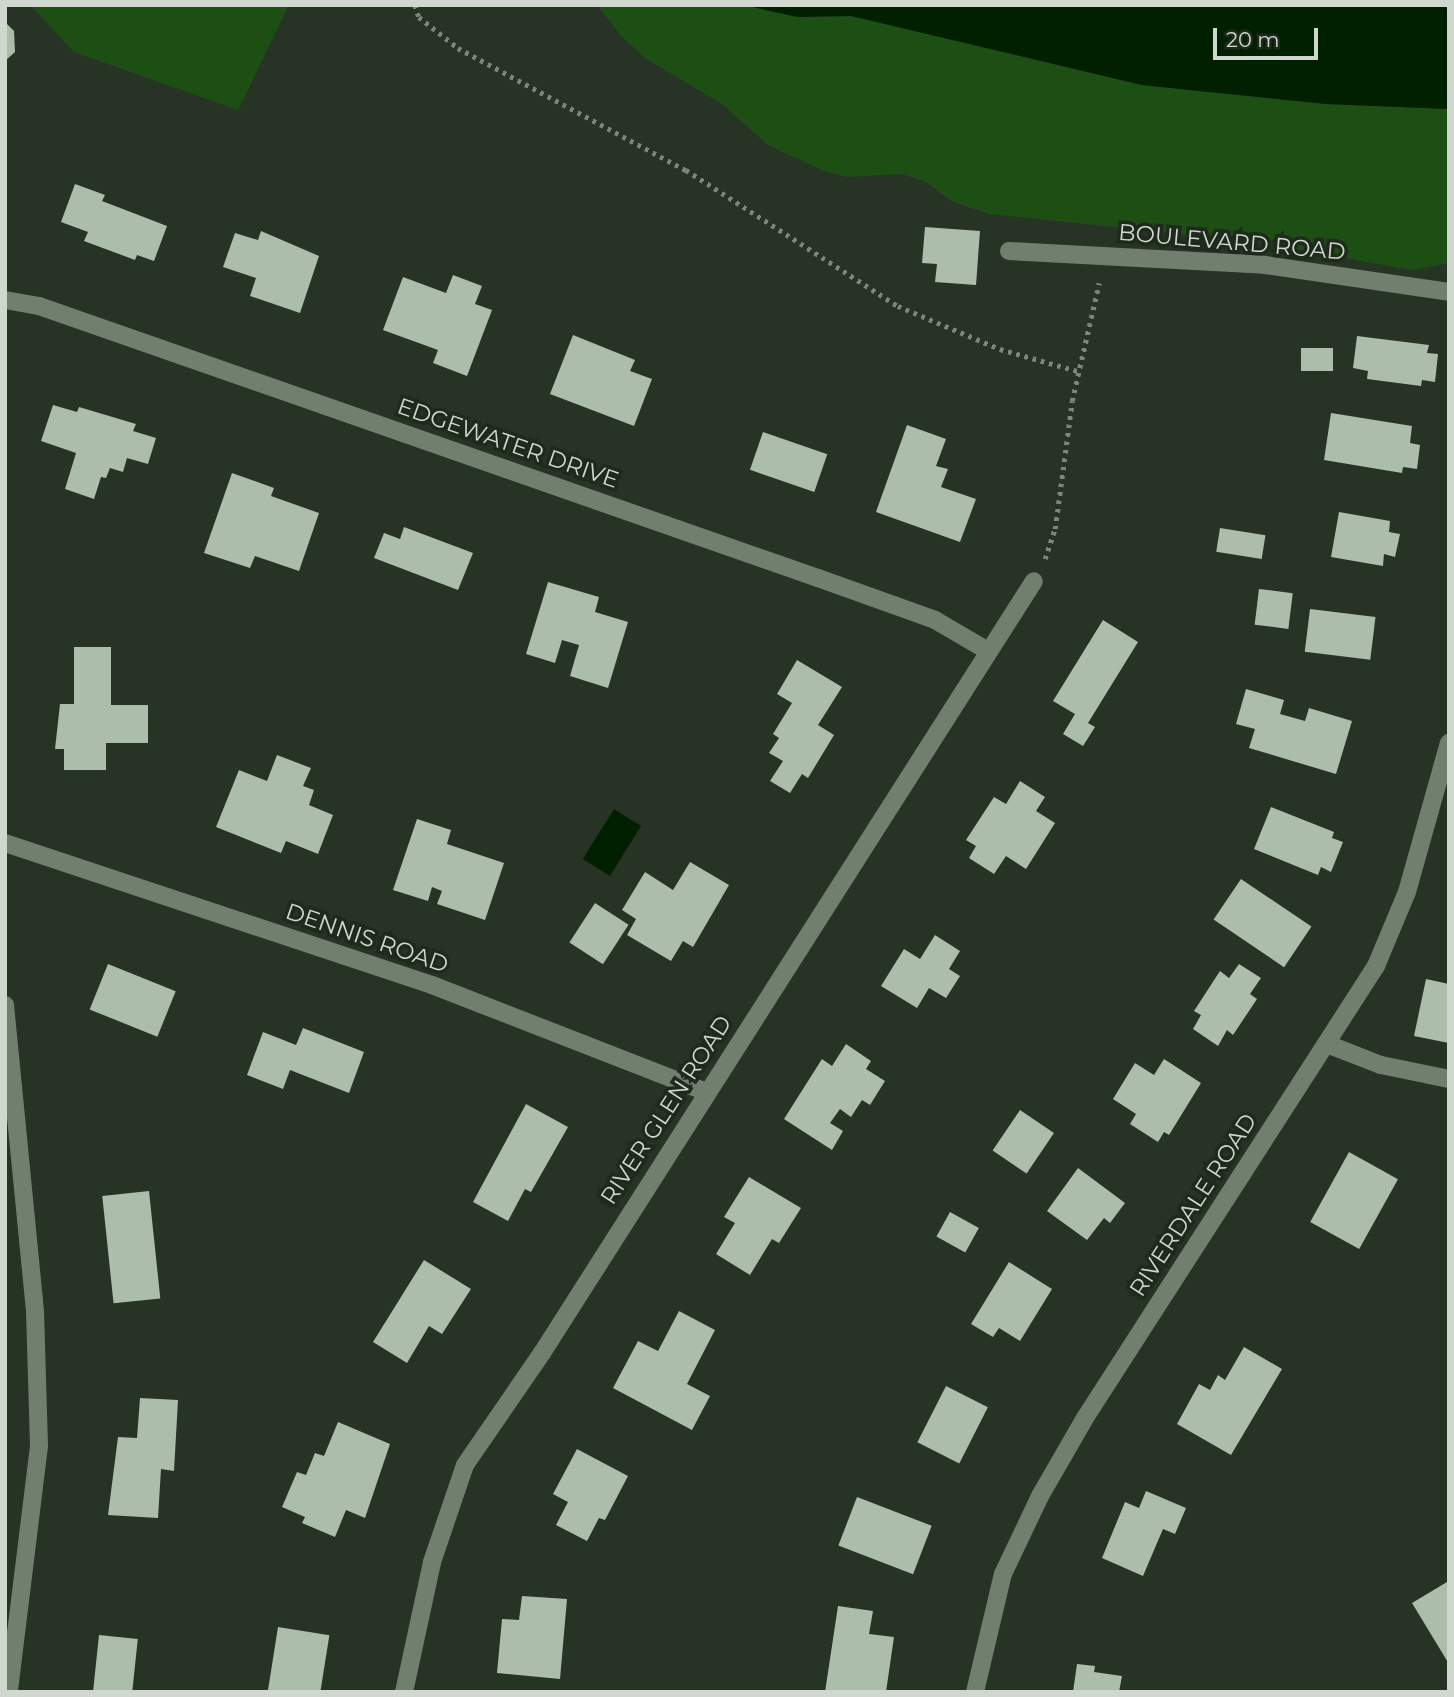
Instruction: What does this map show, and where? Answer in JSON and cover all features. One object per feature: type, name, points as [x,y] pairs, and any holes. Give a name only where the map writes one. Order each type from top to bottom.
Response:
[{"type":"street","name":"BOULEVARD ROAD","points":[[1009,251],[1285,267],[1449,292]]},
{"type":"street","name":"EDGEWATER DRIVE","points":[[5,300],[39,306],[818,578],[935,621],[988,651]]},
{"type":"street","name":"RIVER GLEN ROAD","points":[[404,1692],[432,1562],[465,1465],[707,1093],[1034,581]]},
{"type":"street","name":"RIVERDALE ROAD","points":[[975,1692],[1003,1574],[1040,1496],[1377,966],[1395,926],[1449,743]]},
{"type":"street","name":"DENNIS ROAD","points":[[5,843],[432,985],[707,1093]]},
{"type":"street","points":[[5,1005],[35,1311],[39,1446],[9,1692]]},
{"type":"street","points":[[1326,1044],[1371,1062],[1449,1079]]},
{"type":"path","points":[[120,5],[161,5]]},
{"type":"path","points":[[415,5],[419,18],[458,48],[686,170],[898,306],[1000,349],[1078,370]]},
{"type":"path","points":[[1034,581],[1055,529],[1078,370],[1105,256]]},
{"type":"green space","points":[[30,5],[289,5],[238,110],[74,52]]},
{"type":"green space","points":[[597,5],[743,5],[798,17],[851,16],[1142,85],[1326,104],[1449,109],[1449,263],[1412,270],[1255,242],[989,214],[953,202],[926,182],[902,174],[847,177],[824,171],[768,145],[722,104],[648,60],[622,37]]},
{"type":"shaded area","points":[[743,5],[1449,5],[1449,109],[1326,104],[1142,85],[851,16],[798,17]]},
{"type":"shaded area","points":[[614,809],[641,826],[610,876],[583,859]]},
{"type":"building","points":[[5,22],[14,31],[15,52],[5,61]]},
{"type":"building","points":[[75,184],[105,195],[102,201],[167,226],[154,261],[137,255],[135,260],[84,241],[88,232],[61,222]]},
{"type":"building","points":[[925,227],[980,231],[976,285],[935,282],[937,264],[922,263]]},
{"type":"building","points":[[261,231],[319,256],[300,313],[250,296],[256,278],[223,267],[235,233],[258,240]]},
{"type":"building","points":[[453,275],[482,286],[475,304],[492,310],[467,376],[433,363],[438,350],[383,330],[403,277],[446,293]]},
{"type":"building","points":[[573,335],[635,360],[630,371],[652,379],[634,426],[550,394]]},
{"type":"building","points":[[1357,336],[1429,345],[1427,353],[1438,354],[1435,382],[1422,380],[1421,386],[1367,379],[1368,371],[1353,368]]},
{"type":"building","points":[[1301,348],[1333,348],[1333,371],[1301,371]]},
{"type":"building","points":[[53,405],[77,412],[79,407],[136,424],[133,431],[156,438],[148,464],[127,458],[123,472],[110,468],[106,478],[101,477],[94,499],[65,489],[76,453],[41,441]]},
{"type":"building","points":[[1331,413],[1412,426],[1410,443],[1420,445],[1417,469],[1403,467],[1402,473],[1324,460]]},
{"type":"building","points":[[907,425],[946,439],[936,466],[948,469],[941,487],[976,499],[960,542],[876,512]]},
{"type":"building","points":[[763,432],[827,454],[814,492],[750,470]]},
{"type":"building","points":[[232,473],[274,488],[271,496],[319,513],[299,571],[255,556],[250,568],[204,553]]},
{"type":"building","points":[[1339,512],[1390,521],[1389,532],[1400,534],[1395,557],[1384,554],[1383,566],[1331,557]]},
{"type":"building","points":[[404,527],[473,553],[458,590],[374,558],[384,533],[400,539]]},
{"type":"building","points":[[1220,528],[1265,535],[1262,559],[1216,552]]},
{"type":"building","points":[[548,582],[599,597],[595,612],[628,622],[608,688],[570,676],[579,645],[562,640],[555,663],[526,654]]},
{"type":"building","points":[[1259,589],[1293,593],[1288,629],[1255,625]]},
{"type":"building","points":[[1310,609],[1376,617],[1370,660],[1305,652]]},
{"type":"building","points":[[1103,620],[1138,642],[1088,723],[1095,727],[1083,746],[1063,734],[1075,714],[1053,701]]},
{"type":"building","points":[[74,647],[111,647],[111,705],[148,705],[148,743],[106,743],[106,770],[64,770],[64,749],[55,749],[60,704],[74,704]]},
{"type":"building","points":[[797,660],[842,687],[818,725],[834,735],[808,778],[802,774],[790,793],[770,781],[783,761],[769,753],[779,738],[773,734],[792,703],[777,694]]},
{"type":"building","points":[[1246,689],[1284,700],[1280,714],[1305,721],[1309,708],[1352,721],[1336,774],[1249,748],[1255,729],[1236,724]]},
{"type":"building","points":[[277,755],[311,768],[303,786],[314,790],[309,805],[333,815],[318,854],[286,841],[281,853],[216,827],[239,770],[267,781]]},
{"type":"building","points":[[1020,781],[1045,797],[1036,811],[1055,823],[1026,869],[1006,856],[994,874],[969,858],[976,846],[966,840],[994,797],[1006,804]]},
{"type":"building","points":[[1271,807],[1334,832],[1332,838],[1343,842],[1331,872],[1321,867],[1318,875],[1254,849]]},
{"type":"building","points":[[417,819],[451,830],[447,844],[504,863],[485,920],[437,904],[442,891],[432,887],[428,901],[393,890]]},
{"type":"building","points":[[690,862],[729,885],[693,947],[683,941],[671,961],[627,935],[636,919],[622,910],[645,872],[673,890]]},
{"type":"building","points":[[1241,879],[1311,927],[1284,967],[1214,920]]},
{"type":"building","points":[[595,903],[629,925],[603,964],[569,942]]},
{"type":"building","points":[[935,935],[960,951],[949,969],[960,976],[946,998],[929,988],[917,1008],[881,986],[904,949],[920,959]]},
{"type":"building","points":[[108,964],[176,991],[157,1037],[90,1009]]},
{"type":"building","points":[[1239,964],[1261,978],[1250,994],[1257,999],[1233,1035],[1227,1030],[1218,1046],[1193,1029],[1201,1015],[1194,1011],[1220,971],[1229,978]]},
{"type":"building","points":[[1426,979],[1449,984],[1449,1043],[1414,1036]]},
{"type":"building","points":[[303,1028],[364,1052],[349,1093],[290,1070],[283,1089],[247,1075],[263,1032],[296,1045]]},
{"type":"building","points":[[846,1044],[871,1061],[866,1069],[885,1081],[870,1105],[862,1100],[851,1117],[840,1109],[830,1123],[843,1131],[832,1150],[784,1119],[822,1059],[832,1066]]},
{"type":"building","points":[[1164,1059],[1201,1083],[1169,1135],[1164,1132],[1158,1142],[1130,1124],[1136,1114],[1113,1099],[1135,1063],[1154,1075]]},
{"type":"building","points":[[526,1104],[568,1127],[531,1192],[525,1189],[508,1221],[473,1202]]},
{"type":"building","points":[[1020,1110],[1054,1133],[1027,1174],[993,1151]]},
{"type":"building","points":[[1349,1152],[1398,1179],[1359,1249],[1310,1222]]},
{"type":"building","points":[[1078,1168],[1125,1203],[1110,1223],[1104,1218],[1087,1240],[1047,1211]]},
{"type":"building","points":[[749,1177],[801,1208],[779,1243],[772,1239],[750,1275],[716,1254],[735,1223],[724,1217]]},
{"type":"building","points":[[149,1191],[160,1298],[114,1303],[102,1196]]},
{"type":"building","points":[[950,1212],[979,1228],[965,1252],[936,1236]]},
{"type":"building","points":[[424,1260],[471,1289],[442,1334],[429,1326],[407,1363],[373,1342]]},
{"type":"building","points":[[1009,1262],[1052,1289],[1020,1341],[999,1328],[993,1337],[971,1324]]},
{"type":"building","points":[[679,1311],[715,1330],[687,1384],[710,1396],[692,1430],[613,1388],[638,1341],[658,1351]]},
{"type":"building","points":[[1244,1347],[1282,1369],[1231,1455],[1177,1424],[1199,1384],[1210,1390],[1218,1375],[1225,1380]]},
{"type":"building","points":[[946,1386],[988,1407],[959,1463],[917,1442]]},
{"type":"building","points":[[140,1398],[178,1400],[174,1471],[161,1469],[158,1518],[108,1515],[118,1437],[137,1438]]},
{"type":"building","points":[[338,1422],[390,1444],[365,1518],[346,1510],[335,1537],[302,1523],[305,1517],[282,1507],[297,1472],[306,1475],[315,1453],[324,1456]]},
{"type":"building","points":[[577,1449],[628,1476],[605,1520],[599,1518],[587,1541],[556,1525],[568,1502],[553,1494]]},
{"type":"building","points":[[1146,1491],[1186,1508],[1175,1534],[1163,1529],[1143,1576],[1102,1558],[1125,1502],[1139,1508]]},
{"type":"building","points":[[857,1497],[932,1526],[913,1574],[838,1546]]},
{"type":"building","points":[[1447,1582],[1449,1584],[1449,1664],[1412,1603]]},
{"type":"building","points":[[522,1596],[567,1599],[560,1679],[497,1673],[502,1619],[519,1620]]},
{"type":"building","points":[[838,1606],[873,1611],[869,1634],[894,1637],[886,1692],[825,1692]]},
{"type":"building","points":[[278,1627],[329,1635],[320,1692],[268,1692]]},
{"type":"building","points":[[99,1635],[138,1639],[132,1692],[93,1692]]},
{"type":"building","points":[[1077,1664],[1095,1666],[1094,1672],[1122,1676],[1119,1692],[1073,1692]]}]
